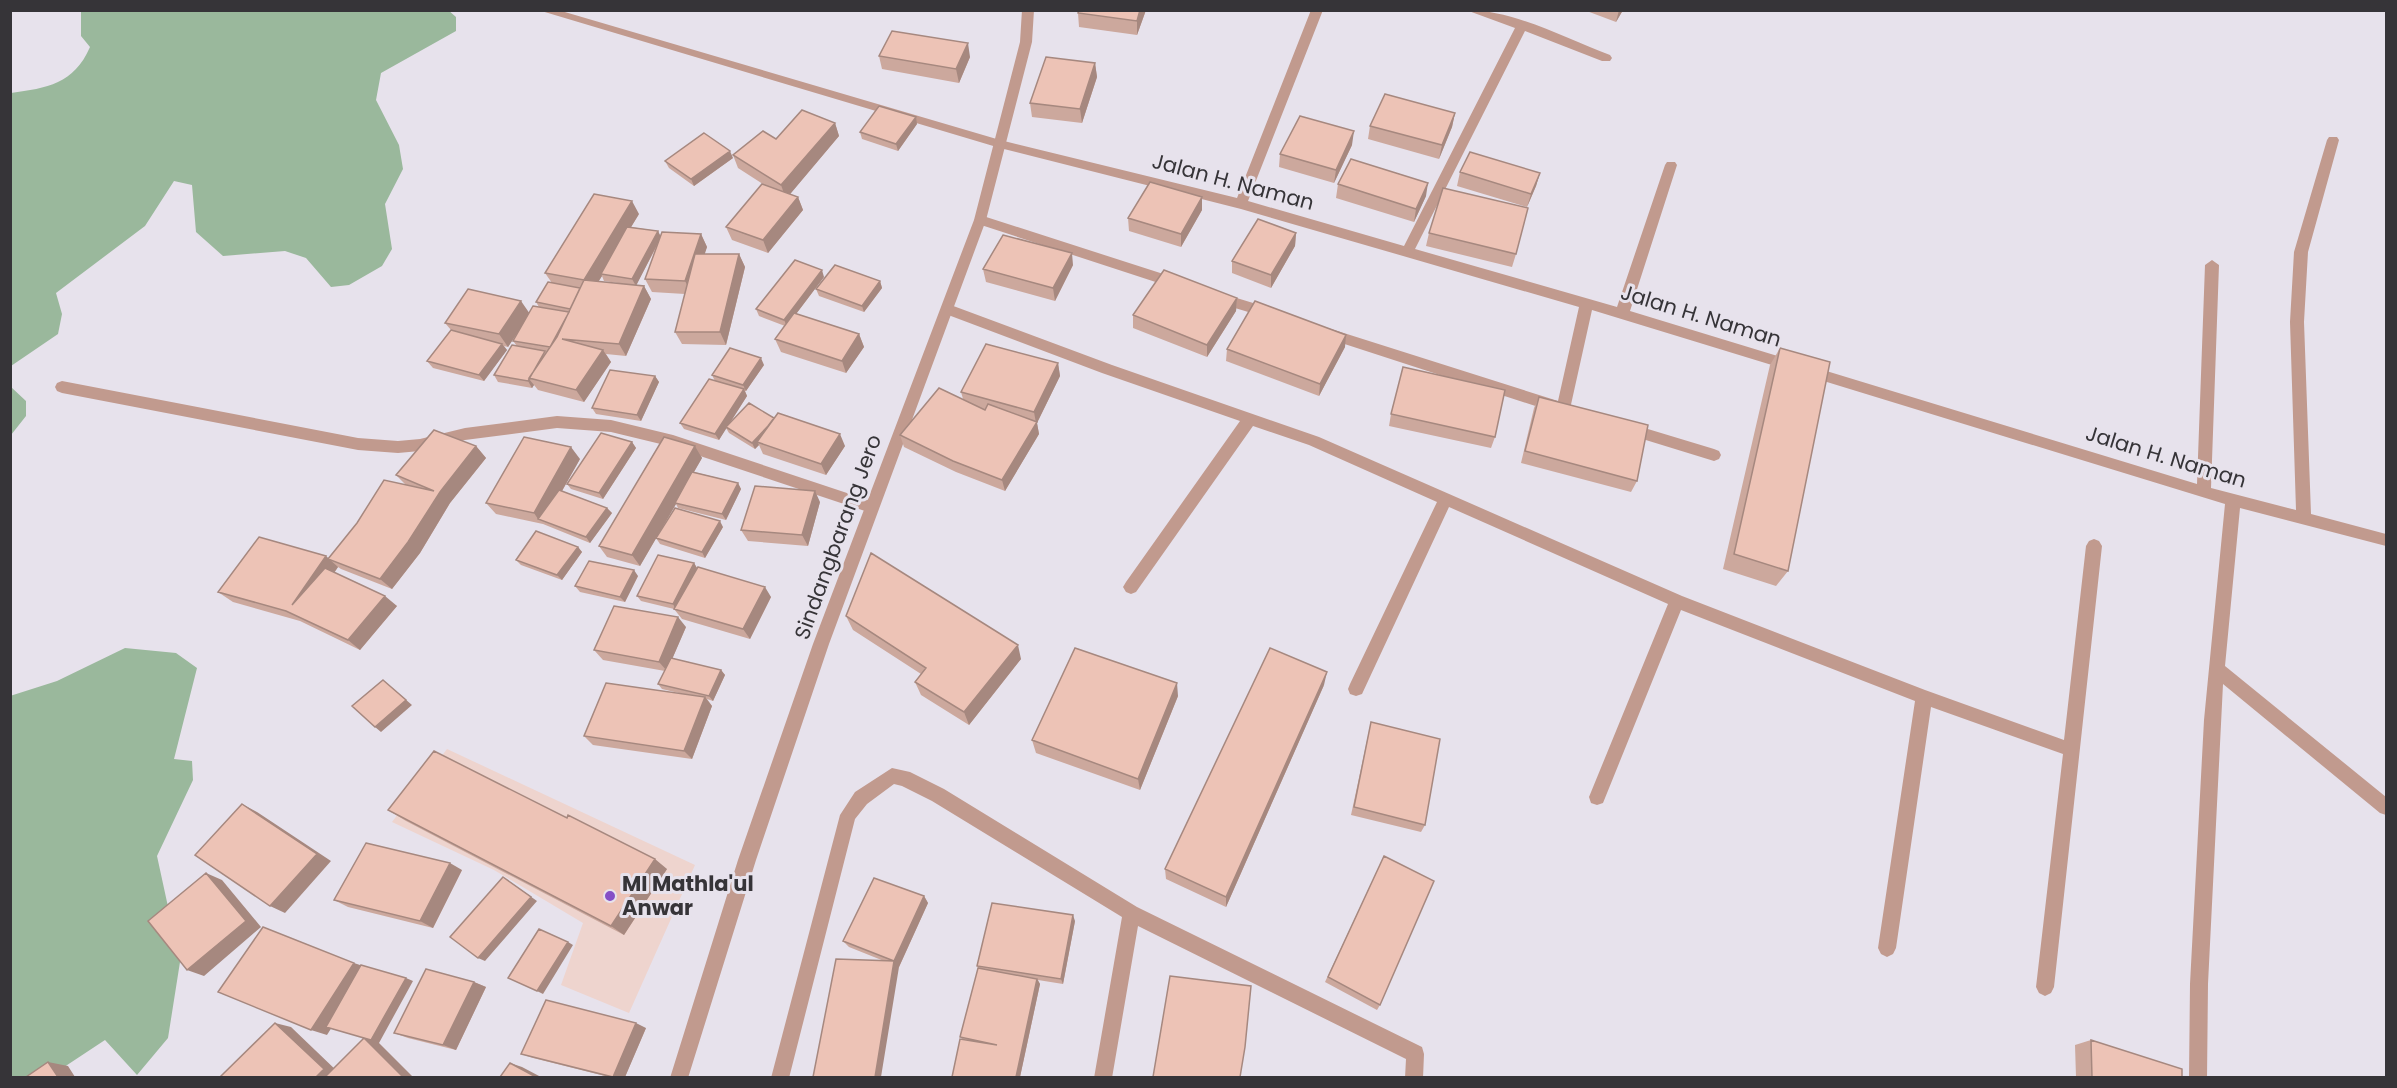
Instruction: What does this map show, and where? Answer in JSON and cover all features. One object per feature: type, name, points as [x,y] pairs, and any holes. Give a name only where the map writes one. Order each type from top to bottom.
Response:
[{"type":"street","name":"Jalan H. Naman","points":[[543,10],[1000,144],[1241,204],[1407,254],[1622,314],[2204,492],[2386,540]]},
{"type":"street","name":"Sindangbarang Jero","points":[[679,1077],[747,860],[871,507],[980,220],[1026,42],[1028,10]]},
{"type":"street","points":[[1241,204],[1317,10]]},
{"type":"street","points":[[1471,10],[1522,26],[1606,58]]},
{"type":"street","points":[[1407,254],[1522,26]]},
{"type":"street","points":[[2304,518],[2297,322],[2301,252],[2333,140]]},
{"type":"street","points":[[1622,314],[1671,165]]},
{"type":"street","points":[[980,220],[1283,318]]},
{"type":"street","points":[[2204,492],[2212,265]]},
{"type":"street","points":[[1317,329],[1569,410],[1586,305]]},
{"type":"street","points":[[948,309],[1364,461],[1445,501],[1677,601],[1924,697],[2072,750]]},
{"type":"street","points":[[62,387],[358,444],[398,447],[420,446],[465,434],[536,424],[557,422],[611,426],[673,441],[871,507]]},
{"type":"street","points":[[1131,587],[1250,419]]},
{"type":"street","points":[[1617,425],[1714,455]]},
{"type":"street","points":[[2198,1077],[2199,984],[2211,731],[2234,500]]},
{"type":"street","points":[[1356,689],[1445,501]]},
{"type":"street","points":[[2045,987],[2094,546]]},
{"type":"street","points":[[1597,797],[1677,601]]},
{"type":"street","points":[[2218,670],[2386,807]]},
{"type":"street","points":[[1887,948],[1924,697]]},
{"type":"street","points":[[780,1077],[848,815],[861,798],[892,776],[904,778],[938,795],[1131,913],[1415,1054],[1414,1077]]},
{"type":"street","points":[[1103,1077],[1131,913]]},
{"type":"shaded area","name":"MI Mathla'ul Anwar","points":[[447,749],[695,865],[629,1013],[561,985],[583,923],[494,870],[392,822]]},
{"type":"green space","points":[[448,10],[456,17],[456,31],[381,73],[376,100],[399,145],[403,169],[385,204],[392,249],[382,266],[349,285],[331,287],[306,258],[285,251],[223,256],[196,232],[192,185],[174,181],[145,226],[56,293],[62,314],[58,334],[11,366],[11,93],[48,86],[76,69],[90,47],[81,36],[81,11]]},
{"type":"green space","points":[[11,387],[26,401],[26,416],[11,435]]},
{"type":"green space","points":[[125,648],[176,653],[197,668],[174,759],[192,761],[193,780],[157,856],[180,962],[168,1038],[137,1075],[105,1040],[49,1077],[11,1077],[10,696],[57,681]]},
{"type":"building","points":[[1079,10],[1140,10],[1137,21],[1078,13]]},
{"type":"building","points":[[892,31],[968,43],[956,69],[879,56]]},
{"type":"building","points":[[1046,57],[1095,63],[1080,109],[1030,103]]},
{"type":"building","points":[[1385,94],[1455,113],[1442,145],[1370,126]]},
{"type":"building","points":[[879,106],[916,117],[896,144],[860,132]]},
{"type":"building","points":[[802,110],[835,123],[781,185],[733,155],[763,131],[776,139]]},
{"type":"building","points":[[1300,116],[1354,131],[1336,170],[1280,154]]},
{"type":"building","points":[[704,133],[730,151],[691,179],[665,161]]},
{"type":"building","points":[[1470,152],[1540,173],[1531,194],[1460,172]]},
{"type":"building","points":[[1351,159],[1428,183],[1416,209],[1338,184]]},
{"type":"building","points":[[1150,182],[1202,197],[1181,234],[1128,218]]},
{"type":"building","points":[[762,184],[798,197],[763,240],[726,227]]},
{"type":"building","points":[[1443,188],[1528,208],[1516,254],[1429,233]]},
{"type":"building","points":[[594,194],[632,201],[584,280],[545,273]]},
{"type":"building","points":[[1258,219],[1296,233],[1271,275],[1232,261]]},
{"type":"building","points":[[627,227],[658,231],[632,279],[601,274]]},
{"type":"building","points":[[662,232],[701,234],[685,281],[645,279]]},
{"type":"building","points":[[1003,235],[1072,253],[1053,288],[983,269]]},
{"type":"building","points":[[695,254],[739,254],[720,332],[675,332]]},
{"type":"building","points":[[795,260],[822,270],[784,320],[756,309]]},
{"type":"building","points":[[835,265],[880,281],[862,306],[816,289]]},
{"type":"building","points":[[1164,270],[1237,298],[1207,345],[1133,315]]},
{"type":"building","points":[[584,280],[644,286],[619,344],[562,339],[603,350],[576,390],[529,378],[557,337]]},
{"type":"building","points":[[548,282],[580,288],[570,309],[536,302]]},
{"type":"building","points":[[468,289],[521,301],[499,334],[445,323]]},
{"type":"building","points":[[1255,301],[1346,335],[1320,384],[1227,349]]},
{"type":"building","points":[[533,306],[569,312],[550,347],[513,341]]},
{"type":"building","points":[[794,313],[859,334],[842,361],[775,339]]},
{"type":"building","points":[[451,330],[502,344],[479,375],[427,361]]},
{"type":"building","points":[[986,344],[1058,363],[1034,412],[961,392]]},
{"type":"building","points":[[512,345],[545,351],[528,381],[494,375]]},
{"type":"building","points":[[730,348],[761,358],[743,385],[712,375]]},
{"type":"building","points":[[1780,348],[1830,362],[1788,571],[1734,554]]},
{"type":"building","points":[[1403,367],[1505,390],[1495,437],[1391,414]]},
{"type":"building","points":[[610,370],[655,376],[637,415],[592,408]]},
{"type":"building","points":[[709,379],[744,389],[715,434],[680,423]]},
{"type":"building","points":[[939,388],[985,410],[988,404],[1037,422],[1002,480],[953,461],[900,435]]},
{"type":"building","points":[[1539,397],[1648,425],[1637,481],[1525,451]]},
{"type":"building","points":[[749,403],[774,418],[752,443],[726,427]]},
{"type":"building","points":[[778,413],[840,434],[821,464],[757,442]]},
{"type":"building","points":[[434,430],[476,446],[440,492],[408,542],[380,579],[328,559],[357,523],[384,480],[434,491],[396,475]]},
{"type":"building","points":[[601,433],[632,442],[599,493],[567,484]]},
{"type":"building","points":[[524,437],[571,447],[534,513],[486,503]]},
{"type":"building","points":[[664,437],[695,446],[632,555],[599,546]]},
{"type":"building","points":[[692,472],[738,483],[722,514],[675,503]]},
{"type":"building","points":[[755,486],[815,491],[802,535],[741,530]]},
{"type":"building","points":[[559,490],[607,508],[586,537],[538,519]]},
{"type":"building","points":[[675,508],[720,521],[702,552],[656,538]]},
{"type":"building","points":[[536,531],[578,547],[557,575],[516,560]]},
{"type":"building","points":[[259,537],[326,556],[292,605],[325,568],[385,596],[348,640],[286,611],[218,592]]},
{"type":"building","points":[[871,553],[1018,645],[964,712],[915,682],[926,668],[846,616]]},
{"type":"building","points":[[658,555],[694,563],[673,604],[637,596]]},
{"type":"building","points":[[589,561],[634,570],[620,597],[575,586]]},
{"type":"building","points":[[698,567],[765,587],[743,629],[674,609]]},
{"type":"building","points":[[614,606],[678,617],[659,662],[594,650]]},
{"type":"building","points":[[1075,648],[1177,683],[1138,779],[1032,740]]},
{"type":"building","points":[[1270,648],[1327,672],[1226,897],[1165,869]]},
{"type":"building","points":[[671,658],[721,670],[709,696],[658,684]]},
{"type":"building","points":[[383,680],[406,700],[375,727],[352,706]]},
{"type":"building","points":[[606,683],[705,697],[684,751],[584,736]]},
{"type":"building","points":[[1371,722],[1440,739],[1425,825],[1354,807]]},
{"type":"building","points":[[434,751],[567,818],[568,815],[655,859],[611,926],[388,810]]},
{"type":"building","points":[[242,804],[317,854],[270,906],[195,855]]},
{"type":"building","points":[[366,843],[450,863],[420,921],[334,900]]},
{"type":"building","points":[[1384,856],[1434,881],[1380,1005],[1328,977]]},
{"type":"building","points":[[206,873],[246,921],[187,970],[148,921]]},
{"type":"building","points":[[503,877],[531,897],[478,958],[450,937]]},
{"type":"building","points":[[874,878],[924,896],[894,961],[843,941]]},
{"type":"building","points":[[992,903],[1073,915],[1061,979],[977,966]]},
{"type":"building","points":[[263,927],[354,963],[311,1030],[218,992]]},
{"type":"building","points":[[539,929],[568,942],[537,991],[508,978]]},
{"type":"building","points":[[836,959],[894,961],[875,1077],[813,1077]]},
{"type":"building","points":[[361,965],[406,978],[371,1040],[326,1027]]},
{"type":"building","points":[[978,968],[1037,979],[1016,1077],[952,1077],[960,1039],[997,1045],[960,1037]]},
{"type":"building","points":[[426,969],[474,982],[443,1045],[394,1033]]},
{"type":"building","points":[[1170,976],[1251,986],[1240,1077],[1153,1077]]},
{"type":"building","points":[[546,1000],[636,1023],[613,1077],[521,1054]]},
{"type":"building","points":[[275,1023],[324,1069],[316,1077],[220,1077]]},
{"type":"building","points":[[364,1038],[403,1077],[325,1077]]},
{"type":"building","points":[[2091,1040],[2182,1069],[2182,1077],[2092,1077]]},
{"type":"building","points":[[48,1062],[58,1077],[26,1077]]},
{"type":"building","points":[[510,1063],[536,1077],[500,1077]]},
{"type":"place","name":"MI Mathla'ul Anwar","points":[[610,896]]}]
